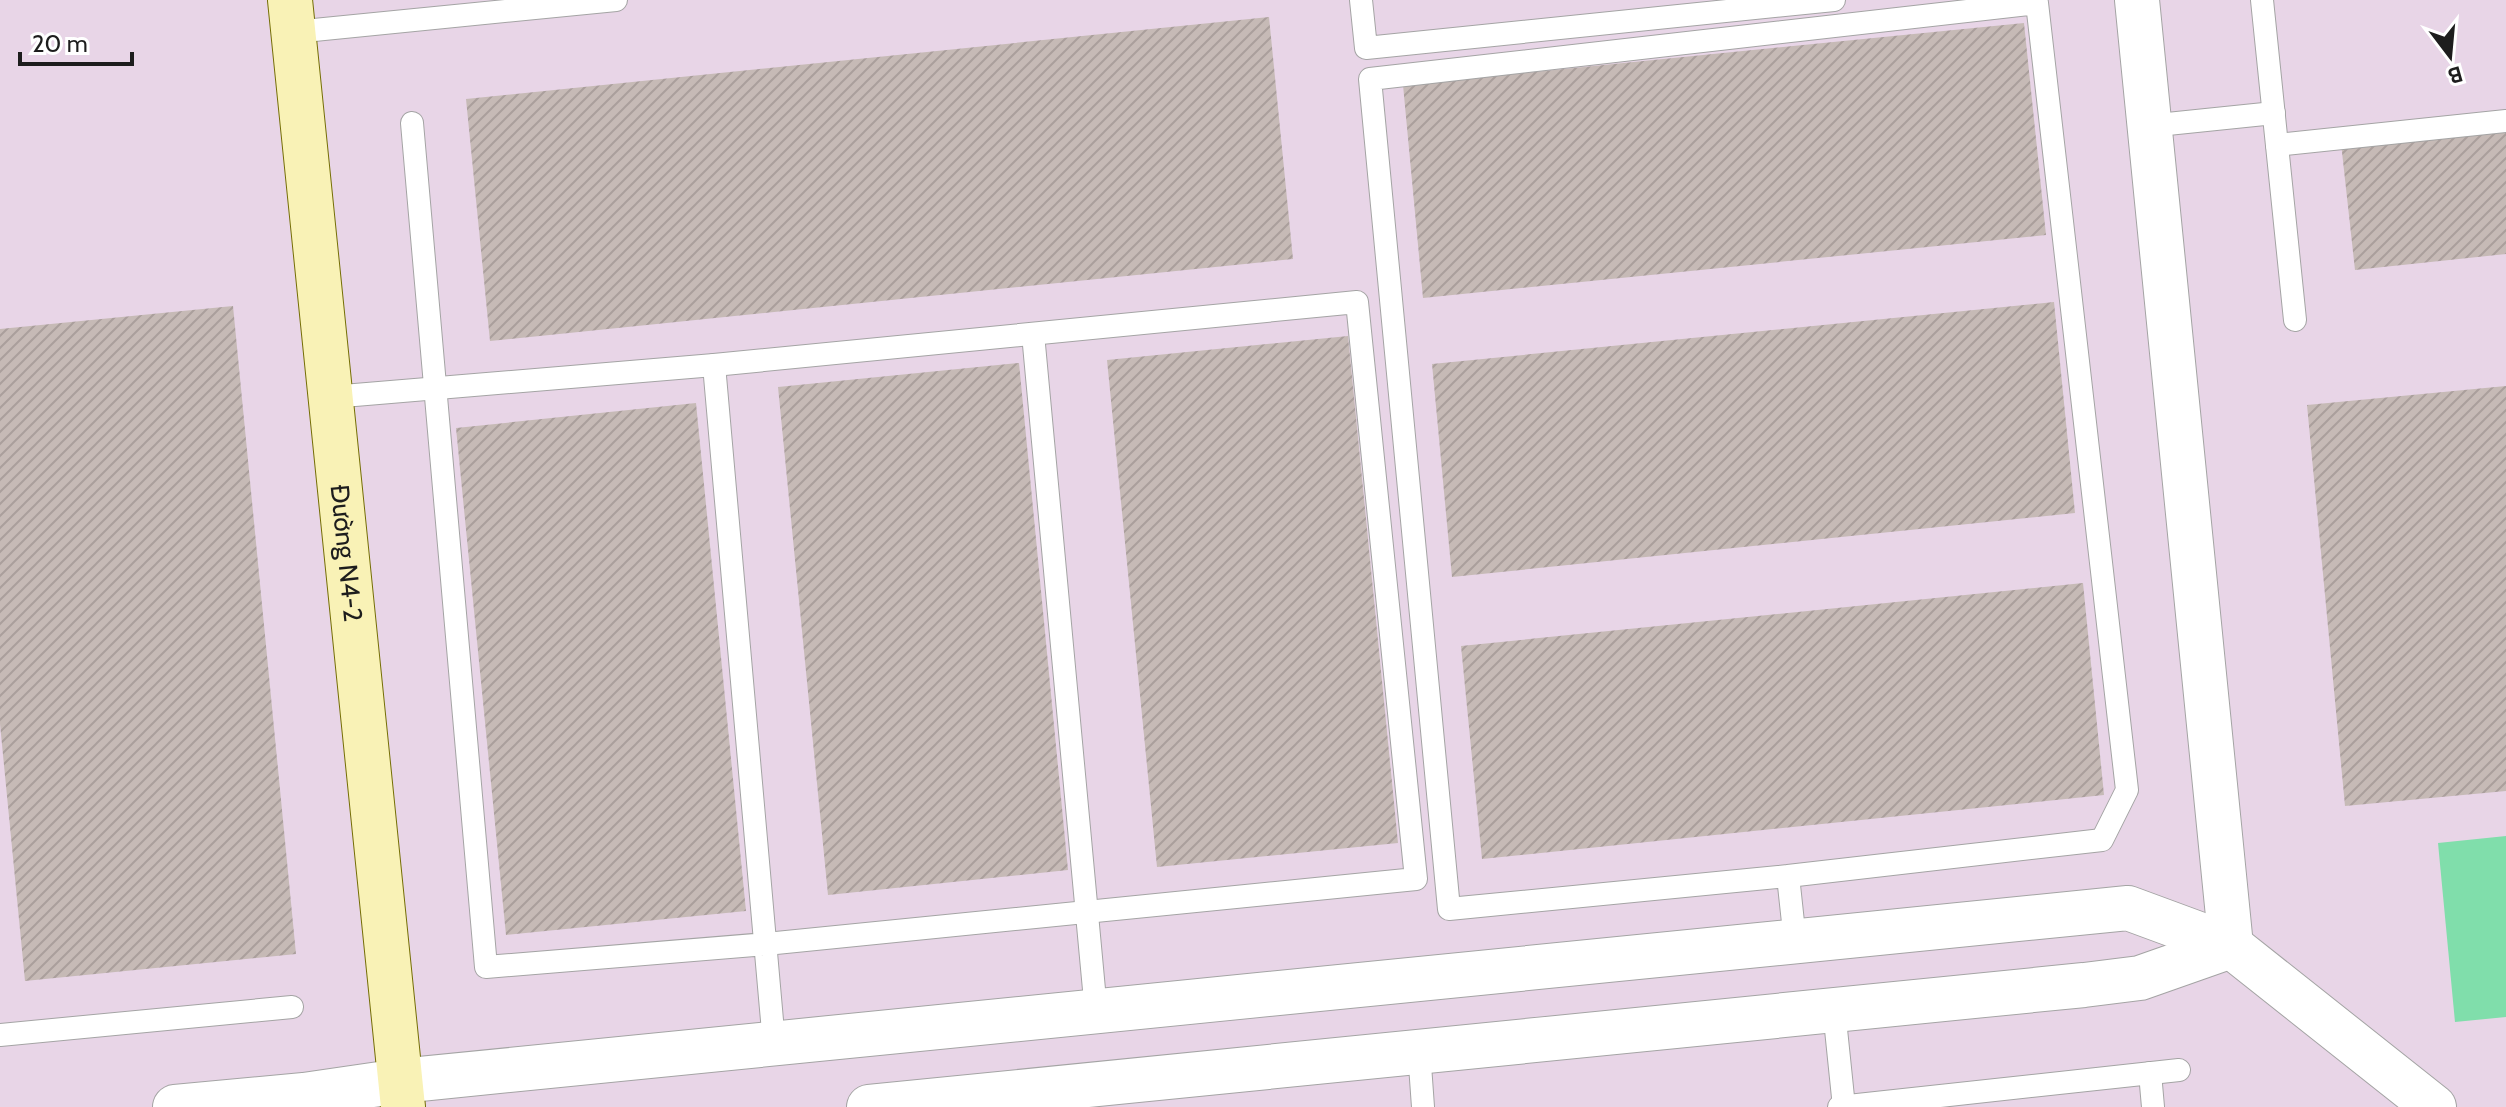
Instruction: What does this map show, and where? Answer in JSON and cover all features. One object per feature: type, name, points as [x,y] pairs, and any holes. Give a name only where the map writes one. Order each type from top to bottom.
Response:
[{"type":"main road","name":"Đường N4-2","points":[[292,16],[401,1094]]},
{"type":"street","points":[[2137,0],[2231,946]]},
{"type":"street","points":[[175,1107],[304,1095],[401,1094],[774,1043],[2128,908],[2231,946],[2434,1107]]},
{"type":"street","points":[[869,1107],[2140,978],[2231,946]]},
{"type":"lane","points":[[292,16],[616,0]]},
{"type":"lane","points":[[1361,0],[1366,48],[1834,0]]},
{"type":"lane","points":[[2262,0],[2295,320]]},
{"type":"lane","points":[[2037,3],[2127,790],[2102,840],[1788,876],[1449,909],[1370,79],[2037,3]]},
{"type":"lane","points":[[2148,126],[2274,113]]},
{"type":"lane","points":[[2277,145],[2506,121]]},
{"type":"lane","points":[[331,397],[434,388],[714,365],[1357,302],[1416,879],[766,944],[486,967],[434,388],[412,123]]},
{"type":"lane","points":[[1033,334],[1096,1011]]},
{"type":"lane","points":[[714,365],[774,1043]]},
{"type":"lane","points":[[1788,876],[1795,941]]},
{"type":"lane","points":[[0,1035],[292,1007]]},
{"type":"lane","points":[[1834,1010],[1842,1107],[2179,1070]]},
{"type":"lane","points":[[1419,1051],[1423,1107]]},
{"type":"lane","points":[[2150,1073],[2153,1107]]},
{"type":"shaded area","points":[[0,0],[2506,0],[2506,1107],[0,1107]]},
{"type":"green space","points":[[2506,836],[2506,1017],[2455,1022],[2438,843]]},
{"type":"building","points":[[1269,17],[1293,259],[490,341],[466,99]]},
{"type":"building","points":[[2024,23],[2046,235],[1423,298],[1403,85]]},
{"type":"building","points":[[2506,126],[2506,254],[2355,270],[2341,143]]},
{"type":"building","points":[[2054,302],[2075,513],[1452,577],[1432,364]]},
{"type":"building","points":[[233,306],[296,954],[25,981],[0,724],[0,329]]},
{"type":"building","points":[[1348,336],[1398,843],[1157,867],[1107,360]]},
{"type":"building","points":[[1019,363],[1068,870],[828,895],[778,387]]},
{"type":"building","points":[[2506,386],[2506,791],[2345,806],[2307,405]]},
{"type":"building","points":[[696,403],[746,911],[506,935],[456,428]]},
{"type":"building","points":[[2083,583],[2104,795],[1482,859],[1461,646]]}]
